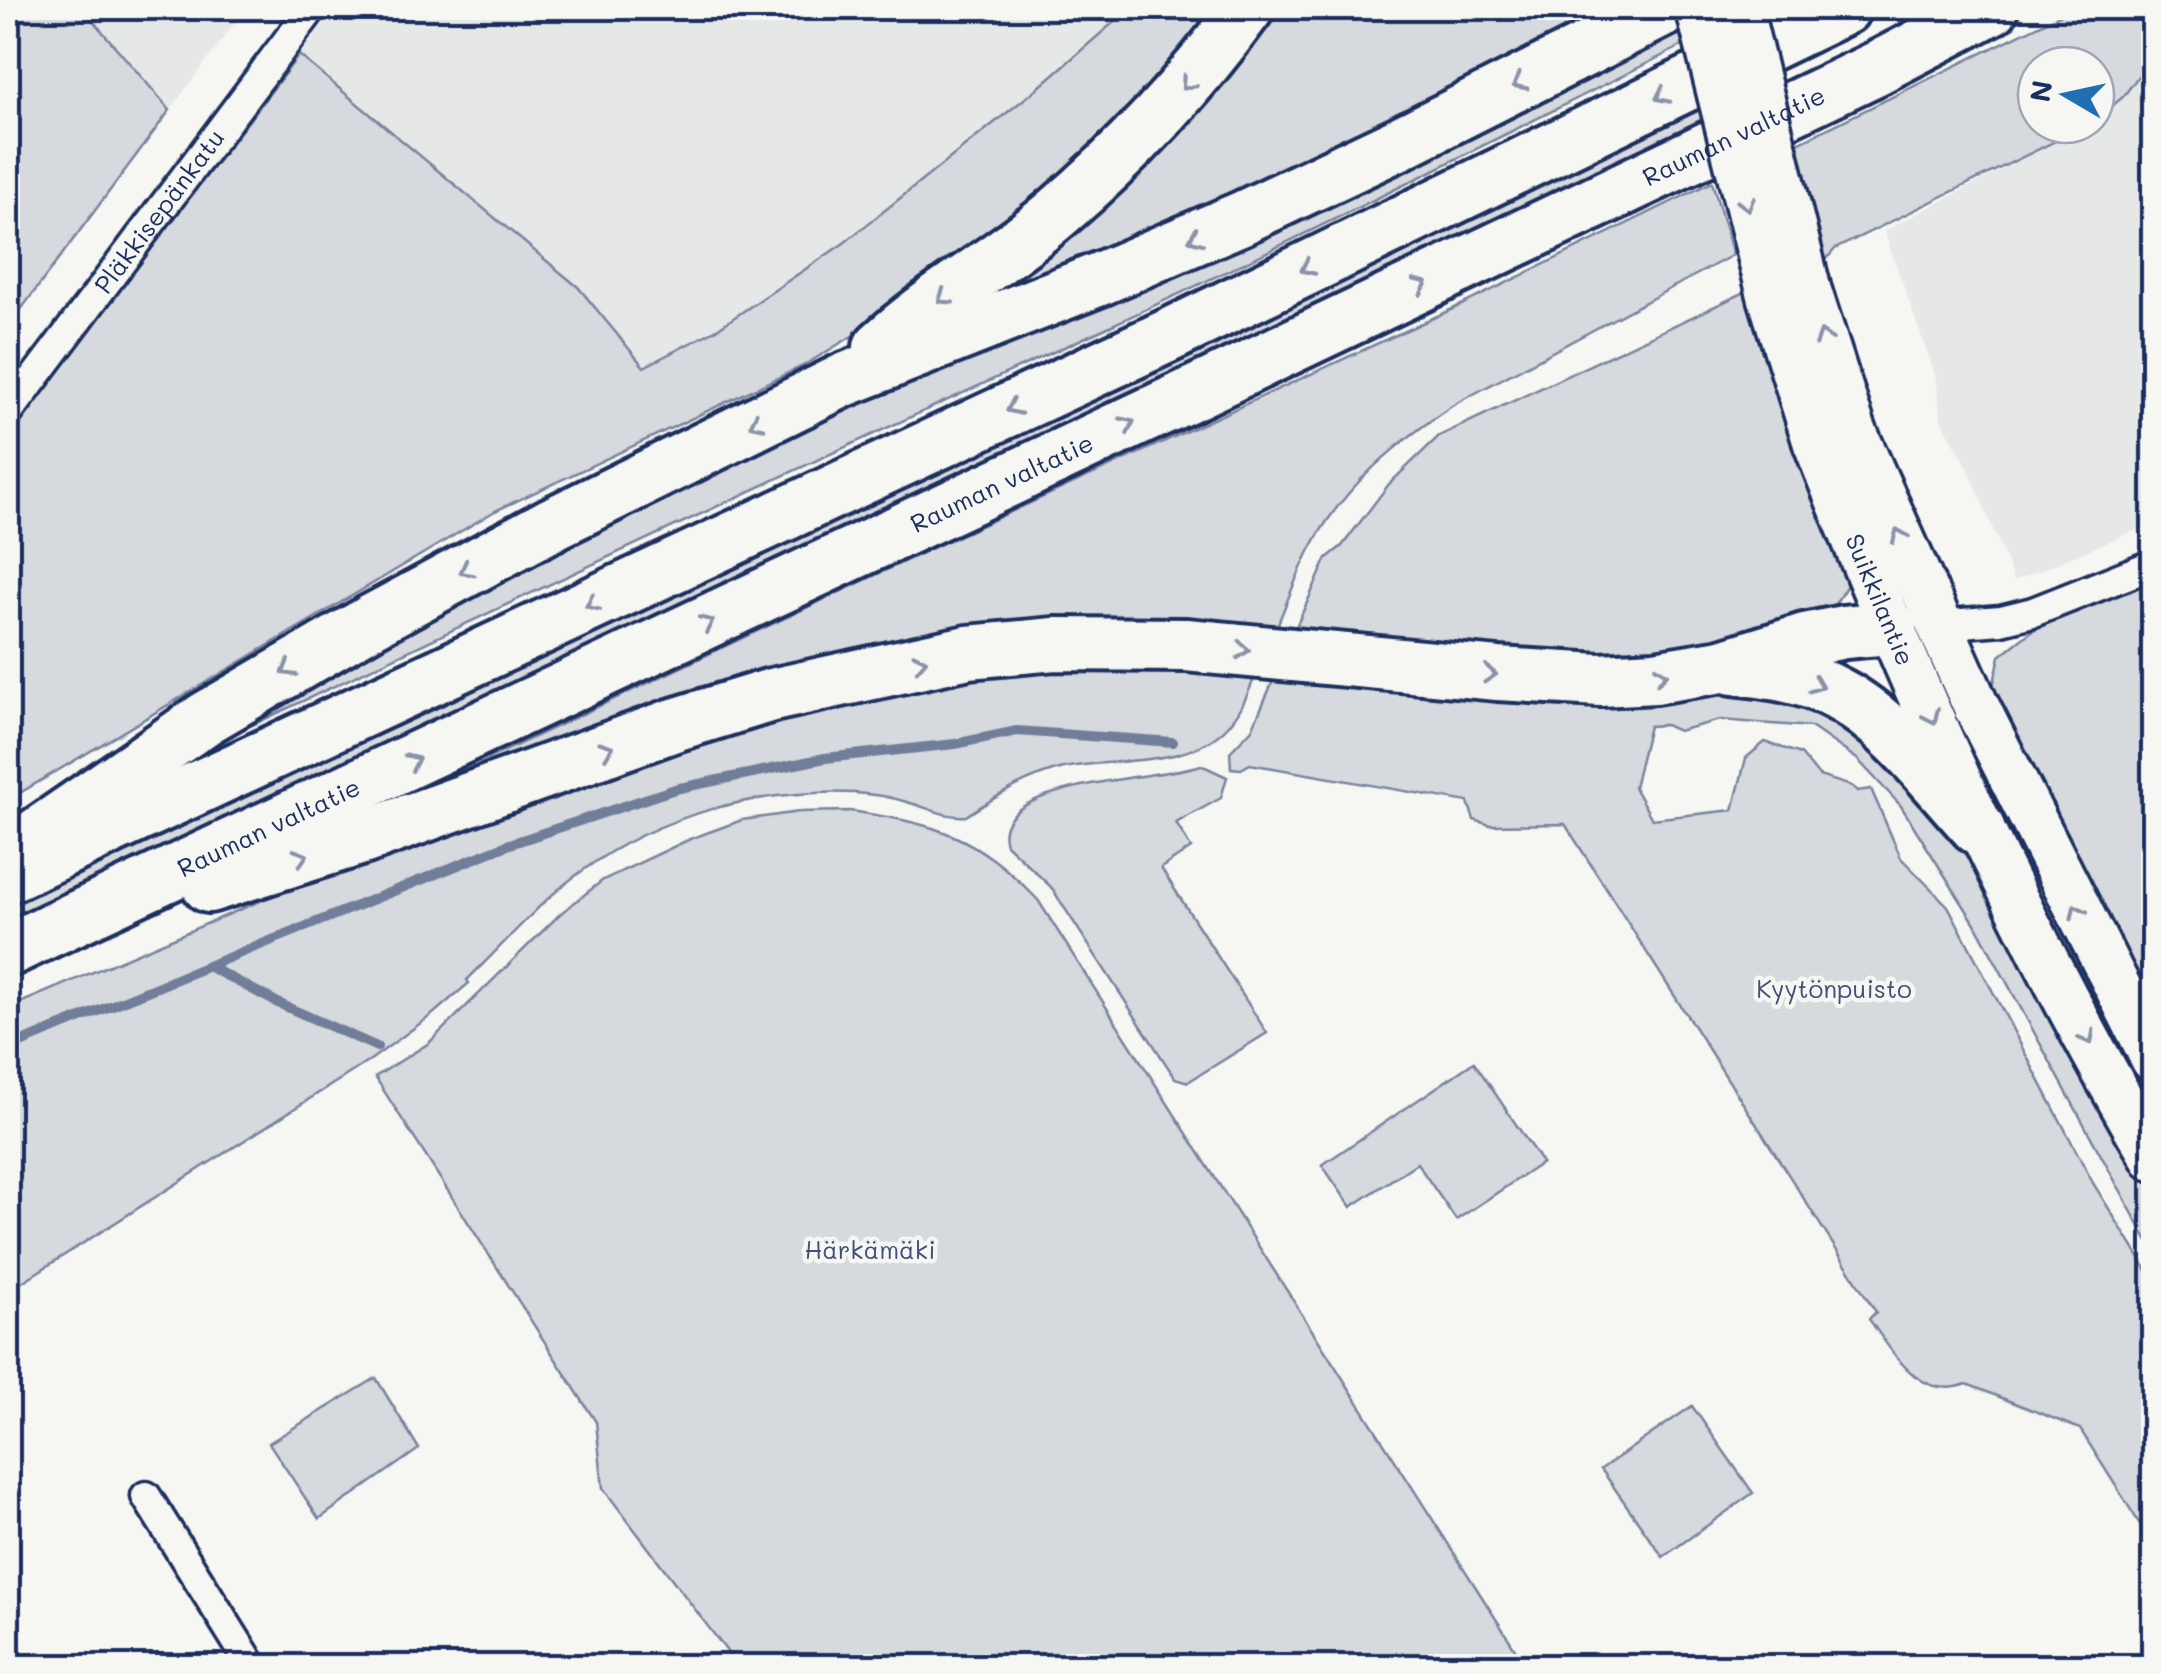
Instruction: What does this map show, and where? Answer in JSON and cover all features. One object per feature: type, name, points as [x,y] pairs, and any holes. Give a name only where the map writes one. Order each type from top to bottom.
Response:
[{"type":"highway","points":[[844,380],[902,326],[954,292],[1055,215],[1120,156],[1218,48],[1248,8]]},
{"type":"highway","points":[[8,855],[206,718],[372,621],[569,515],[844,380],[1242,218],[1668,8]]},
{"type":"highway","points":[[8,876],[1174,333],[1844,8]]},
{"type":"highway","name":"Rauman valtatie","points":[[8,950],[1196,392],[1877,68],[1992,8]]},
{"type":"highway","points":[[8,950],[362,838],[674,725],[772,695],[968,652],[1055,644],[1186,645],[1478,673],[1600,680],[1655,677],[1722,666],[1844,632],[1914,627]]},
{"type":"highway","points":[[1722,666],[1807,680],[1854,704],[1898,743],[1978,828]]},
{"type":"main road","name":"Suikkilantie","points":[[1700,8],[1766,278],[1914,627],[2154,1059]]},
{"type":"main road","name":"Suikkilantie","points":[[1739,8],[1808,290],[1835,436]]},
{"type":"main road","name":"Suikkilantie","points":[[1914,627],[1944,742],[1978,828],[2154,1158]]},
{"type":"street","name":"Pläkkisepänkatu","points":[[8,413],[312,8]]},
{"type":"street","points":[[1914,627],[2001,620],[2033,612],[2154,564]]},
{"type":"street","points":[[146,1496],[252,1666]]},
{"type":"shaded area","points":[[82,8],[246,8],[170,110]]},
{"type":"shaded area","points":[[336,8],[1130,8],[1038,88],[844,243],[717,329],[644,367],[578,287],[299,55]]},
{"type":"shaded area","points":[[2153,56],[2153,523],[2014,581],[1968,467],[1941,419],[1936,377],[1884,231],[2049,145],[2116,145],[2116,103]]},
{"type":"green space","points":[[8,8],[82,8],[170,110],[8,327]]},
{"type":"green space","points":[[1130,8],[1225,8],[1128,120],[931,288],[803,366],[495,511],[8,800],[8,435],[299,55],[578,287],[644,367],[717,329],[844,243],[1038,88]]},
{"type":"green space","points":[[1267,8],[1625,8],[1437,103],[969,310]]},
{"type":"green space","points":[[2074,8],[2153,8],[2153,56],[2116,103],[2116,45],[2016,45],[2016,145],[2047,145],[1835,249],[1825,261],[1792,146]]},
{"type":"green space","points":[[1685,17],[1690,42],[1400,187],[215,743],[550,541]]},
{"type":"green space","points":[[1706,103],[1711,121],[8,923],[8,903]]},
{"type":"green space","points":[[1712,182],[1733,255],[1455,404],[1394,449],[1358,483],[1326,522],[1302,566],[1273,636],[1109,626],[359,820],[943,543],[1459,306]]},
{"type":"green space","points":[[1745,292],[1796,448],[1847,585],[1835,604],[1777,629],[1595,661],[1291,638],[1327,558],[1342,546],[1389,484],[1439,436]]},
{"type":"green space","points":[[2153,577],[2153,1017],[1995,703],[1993,687],[2000,656],[2033,630]]},
{"type":"green space","points":[[1018,670],[1257,672],[1233,720],[1212,740],[1172,755],[1064,768],[1038,776],[966,816],[855,793],[783,795],[712,809],[644,834],[568,881],[467,980],[469,983],[369,1061],[8,1291],[8,1008],[378,851],[781,711]]},
{"type":"green space","name":"Kyytönpuisto","points":[[1276,674],[1642,703],[1677,701],[1746,688],[1851,723],[1957,841],[1983,883],[2047,1007],[2153,1192],[2153,1251],[1974,922],[1901,806],[1857,759],[1811,727],[1720,720],[1678,731],[1665,725],[1649,726],[1634,787],[1652,819],[1733,810],[1746,758],[1765,742],[1801,754],[1819,776],[1858,791],[1871,789],[1901,858],[1948,906],[2093,1183],[2153,1280],[2153,1545],[2080,1429],[1967,1384],[1935,1386],[1921,1380],[1898,1359],[1869,1319],[1876,1312],[1565,824],[1490,825],[1474,820],[1468,802],[1250,764],[1241,769],[1231,768],[1230,752],[1252,729]]},
{"type":"green space","points":[[1201,765],[1227,777],[1221,798],[1176,823],[1191,848],[1161,868],[1267,1033],[1188,1082],[1175,1078],[1051,887],[1006,844],[1007,823],[1023,807],[1049,795]]},
{"type":"green space","name":"Härkämäki","points":[[850,811],[908,821],[954,836],[995,860],[1038,900],[1526,1666],[738,1666],[603,1488],[596,1422],[375,1077],[429,1043],[561,913],[603,880],[690,839],[742,820],[799,812]]},
{"type":"green space","points":[[1474,1062],[1542,1163],[1456,1220],[1417,1163],[1351,1207],[1322,1165]]},
{"type":"green space","points":[[376,1378],[419,1449],[319,1519],[269,1443]]},
{"type":"green space","points":[[1692,1406],[1753,1493],[1663,1557],[1601,1469]]},
{"type":"waterway","points":[[208,966],[510,844],[675,789],[825,758],[955,744],[1017,731],[1173,742]]},
{"type":"waterway","points":[[8,1048],[208,966],[278,1003],[377,1047]]}]
